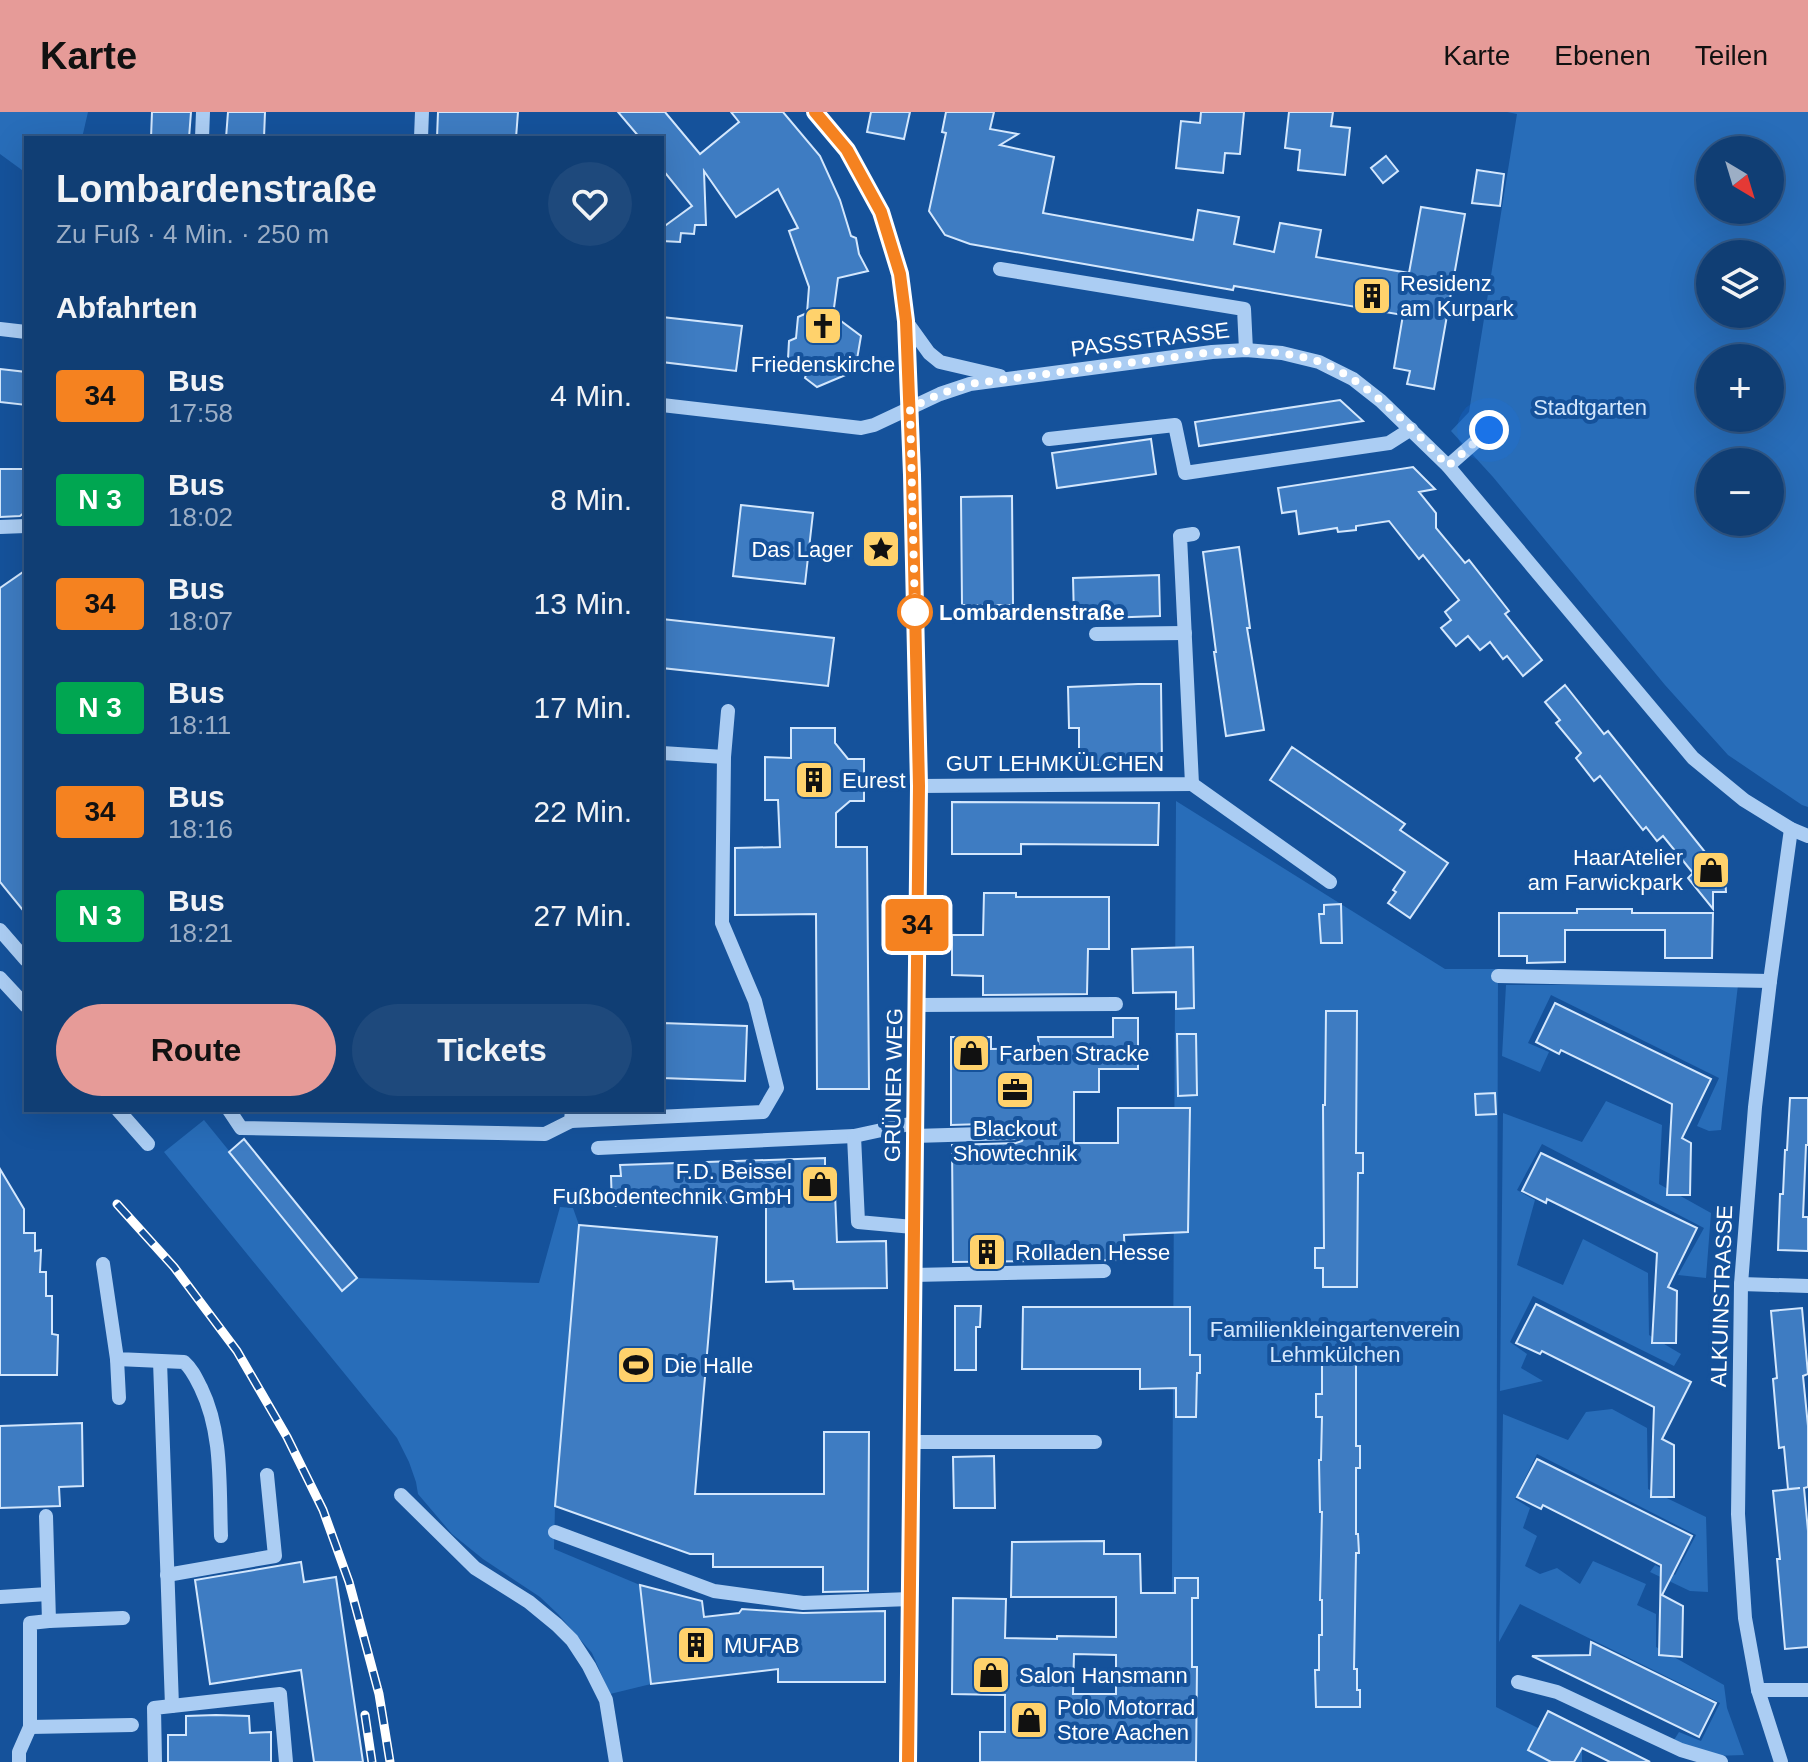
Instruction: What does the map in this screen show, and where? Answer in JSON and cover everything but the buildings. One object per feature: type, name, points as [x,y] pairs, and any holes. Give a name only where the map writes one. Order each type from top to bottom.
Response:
[{"type":"street","points":[[202,136],[203,112]]},
{"type":"street","points":[[421,136],[422,112]]},
{"type":"street","points":[[664,405],[861,428],[910,408],[906,321],[900,274],[881,212],[847,150],[815,112]]},
{"type":"street","points":[[1000,269],[1244,309],[1246,350]]},
{"type":"street","points":[[906,321],[929,353],[940,362],[1008,378]]},
{"type":"street","points":[[0,329],[24,332]]},
{"type":"street","name":"PASSSTRASSE","points":[[910,408],[970,384],[1212,352],[1246,350],[1282,353],[1319,362],[1353,379],[1381,401],[1448,466],[1693,758],[1744,800],[1808,836]]},
{"type":"street","name":"GRÜNER WEG","points":[[908,1762],[919,786],[910,408]]},
{"type":"street","points":[[1049,439],[1175,425],[1185,473],[1389,443],[1411,429]]},
{"type":"street","points":[[1448,466],[1489,430]]},
{"type":"street","points":[[0,527],[24,526]]},
{"type":"street","name":"GUT LEHMKÜLCHEN","points":[[1192,784],[1180,536],[1193,534]]},
{"type":"street","points":[[1096,634],[1185,633]]},
{"type":"street","points":[[230,1112],[241,1128],[545,1134],[571,1116],[763,1112],[777,1088],[755,1001],[722,923],[724,757],[728,711]]},
{"type":"street","points":[[664,753],[724,757]]},
{"type":"street","name":"GUT LEHMKÜLCHEN","points":[[919,786],[1192,784],[1330,882]]},
{"type":"street","name":"ALKUINSTRASSE","points":[[1781,1762],[1758,1690],[1745,1618],[1738,1514],[1741,1284],[1755,1107],[1791,829]]},
{"type":"street","points":[[0,930],[24,958]]},
{"type":"street","points":[[1498,976],[1770,981]]},
{"type":"street","points":[[0,978],[24,1004]]},
{"type":"street","points":[[916,1005],[1116,1004]]},
{"type":"street","points":[[120,1112],[148,1144]]},
{"type":"street","points":[[598,1148],[854,1136],[914,1130],[1016,1133]]},
{"type":"street","points":[[854,1136],[858,1222],[913,1227]]},
{"type":"street","points":[[103,1264],[117,1359],[119,1398]]},
{"type":"street","points":[[913,1275],[1104,1271]]},
{"type":"street","points":[[1741,1284],[1808,1286]]},
{"type":"street","points":[[117,1359],[181,1361],[187,1364],[209,1404],[215,1425],[221,1536]]},
{"type":"street","points":[[160,1361],[172,1706]]},
{"type":"street","points":[[911,1442],[1095,1442]]},
{"type":"street","points":[[167,1575],[275,1556],[267,1475]]},
{"type":"street","points":[[401,1495],[475,1568],[529,1602],[572,1640],[606,1700],[616,1762]]},
{"type":"street","points":[[46,1516],[49,1621]]},
{"type":"street","points":[[555,1532],[714,1591],[803,1603],[910,1599]]},
{"type":"street","points":[[0,1597],[48,1594]]},
{"type":"street","points":[[19,1762],[19,1752],[30,1727],[30,1623],[123,1618]]},
{"type":"street","points":[[1518,1682],[1557,1692],[1681,1750],[1721,1762]]},
{"type":"street","points":[[1758,1690],[1808,1690]]},
{"type":"street","points":[[155,1762],[154,1708],[280,1694],[286,1762]]},
{"type":"street","points":[[30,1727],[132,1725]]},
{"type":"green space","points":[[0,112],[88,112],[82,136],[24,136],[24,172],[0,154]]},
{"type":"green space","name":"Stadtgarten","points":[[1507,112],[1808,112],[1808,807],[1728,755],[1665,685],[1493,477],[1451,431],[1469,412],[1517,114]]},
{"type":"green space","name":"Familienkleingartenverein Lehmkülchen","points":[[1176,801],[1445,969],[1498,969],[1496,1707],[1582,1750],[1582,1762],[1171,1762]]},
{"type":"green space","points":[[1506,985],[1738,985],[1721,1130],[1709,1131],[1697,1126],[1719,1078],[1551,995],[1528,1043],[1549,1052],[1540,1072],[1502,1056]]},
{"type":"green space","points":[[1606,1101],[1662,1125],[1659,1184],[1711,1213],[1706,1278],[1678,1275],[1704,1228],[1542,1144],[1517,1190],[1535,1200],[1517,1265],[1563,1285],[1583,1239],[1648,1273],[1649,1335],[1681,1354],[1674,1366],[1533,1296],[1510,1342],[1527,1354],[1521,1368],[1543,1381],[1500,1391],[1503,1113],[1582,1142]]},
{"type":"green space","points":[[204,1120],[342,1290],[357,1278],[539,1283],[560,1207],[573,1208],[579,1225],[554,1549],[640,1585],[651,1684],[610,1694],[592,1653],[558,1614],[540,1597],[452,1534],[418,1494],[409,1462],[397,1438],[164,1152]]},
{"type":"green space","points":[[1612,1409],[1647,1428],[1648,1489],[1706,1517],[1708,1592],[1690,1591],[1650,1572],[1655,1565],[1675,1575],[1696,1535],[1537,1454],[1515,1499],[1530,1508],[1523,1528],[1537,1536],[1525,1566],[1540,1574],[1557,1568],[1580,1584],[1593,1561],[1646,1584],[1637,1605],[1656,1614],[1656,1647],[1724,1685],[1727,1708],[1744,1755],[1713,1756],[1674,1740],[1679,1732],[1701,1741],[1720,1703],[1520,1604],[1499,1642],[1503,1414],[1568,1440],[1586,1412]]},
{"type":"railway","points":[[117,1204],[174,1267],[237,1351],[287,1437],[323,1510],[349,1582],[379,1694],[390,1762]]},
{"type":"railway","points":[[365,1715],[372,1762]]},
{"type":"bus line","name":"34","points":[[815,112],[847,150],[881,212],[900,274],[906,321],[919,786],[908,1762]]},
{"type":"place","name":"Residenz am Kurpark","points":[[1372,296]]},
{"type":"place","name":"Friedenskirche","points":[[823,326]]},
{"type":"place","name":"Das Lager","points":[[881,549]]},
{"type":"place","name":"Lombardenstraße","points":[[915,612]]},
{"type":"place","name":"Eurest","points":[[814,780]]},
{"type":"place","name":"HaarAtelier am Farwickpark","points":[[1711,870]]},
{"type":"place","name":"Farben Stracke","points":[[971,1053]]},
{"type":"place","name":"Blackout Showtechnik","points":[[1015,1090]]},
{"type":"place","name":"F.D. Beissel Fußbodentechnik GmbH","points":[[820,1184]]},
{"type":"place","name":"Rolladen Hesse","points":[[987,1252]]},
{"type":"place","name":"Die Halle","points":[[636,1365]]},
{"type":"place","name":"MUFAB","points":[[696,1645]]},
{"type":"place","name":"Salon Hansmann","points":[[991,1675]]},
{"type":"place","name":"Polo Motorrad Store Aachen","points":[[1029,1720]]},
{"type":"route","points":[[915,612],[910,408],[970,384],[1212,352],[1246,350],[1282,353],[1319,362],[1353,379],[1381,401],[1448,466],[1489,430]]}]
